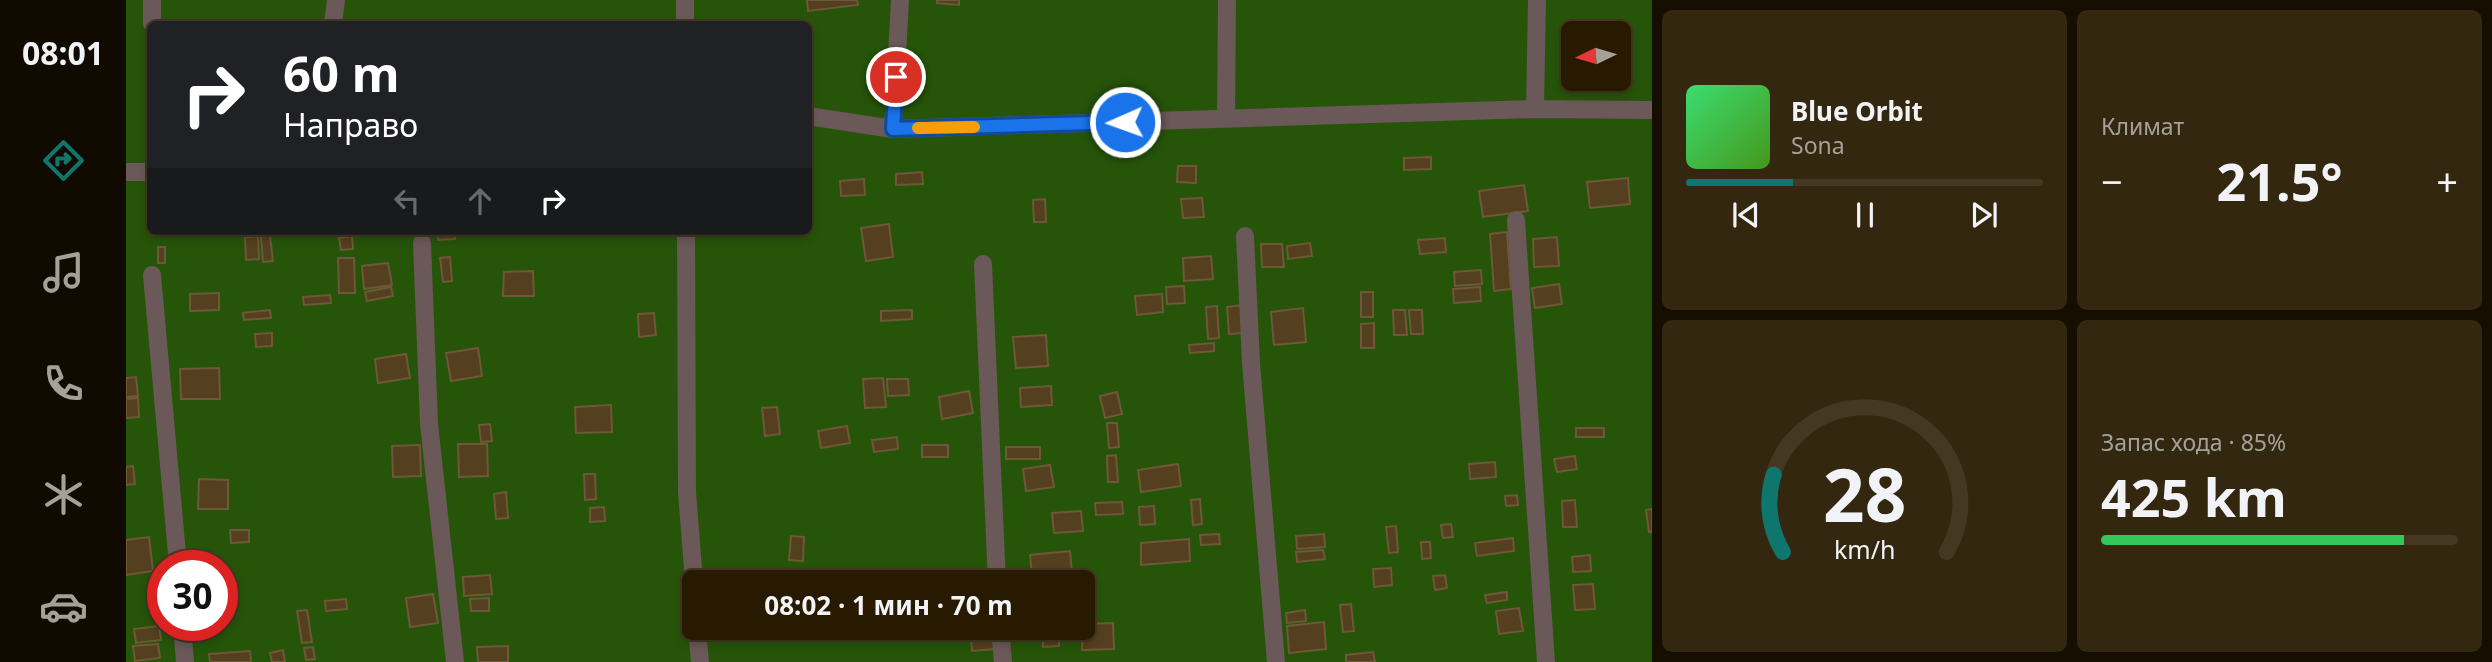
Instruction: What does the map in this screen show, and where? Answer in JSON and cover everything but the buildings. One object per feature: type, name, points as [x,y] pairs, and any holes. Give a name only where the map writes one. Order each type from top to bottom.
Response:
[{"type":"street","points":[[152,0],[152,21]]},
{"type":"street","points":[[333,21],[336,0]]},
{"type":"street","points":[[685,0],[685,21]]},
{"type":"street","points":[[893,129],[900,0]]},
{"type":"street","points":[[1226,118],[1227,0]]},
{"type":"street","points":[[1535,109],[1537,0]]},
{"type":"street","points":[[812,117],[893,129],[1535,109],[1652,110]]},
{"type":"street","points":[[126,172],[147,172]]},
{"type":"street","points":[[1516,220],[1546,662]]},
{"type":"street","points":[[685,235],[687,492],[693,570]]},
{"type":"street","points":[[1245,236],[1251,363],[1276,662]]},
{"type":"street","points":[[422,243],[429,424],[455,662]]},
{"type":"street","points":[[984,264],[996,570]]},
{"type":"street","points":[[152,275],[177,550]]},
{"type":"street","points":[[698,640],[700,662]]},
{"type":"street","points":[[1001,640],[1003,662]]},
{"type":"street","points":[[183,641],[185,662]]},
{"type":"green space","points":[[126,0],[1652,0],[1652,662],[126,662]]},
{"type":"slow traffic","points":[[918,128],[974,127]]},
{"type":"route","points":[[896,77],[893,129],[1125,122]]}]
